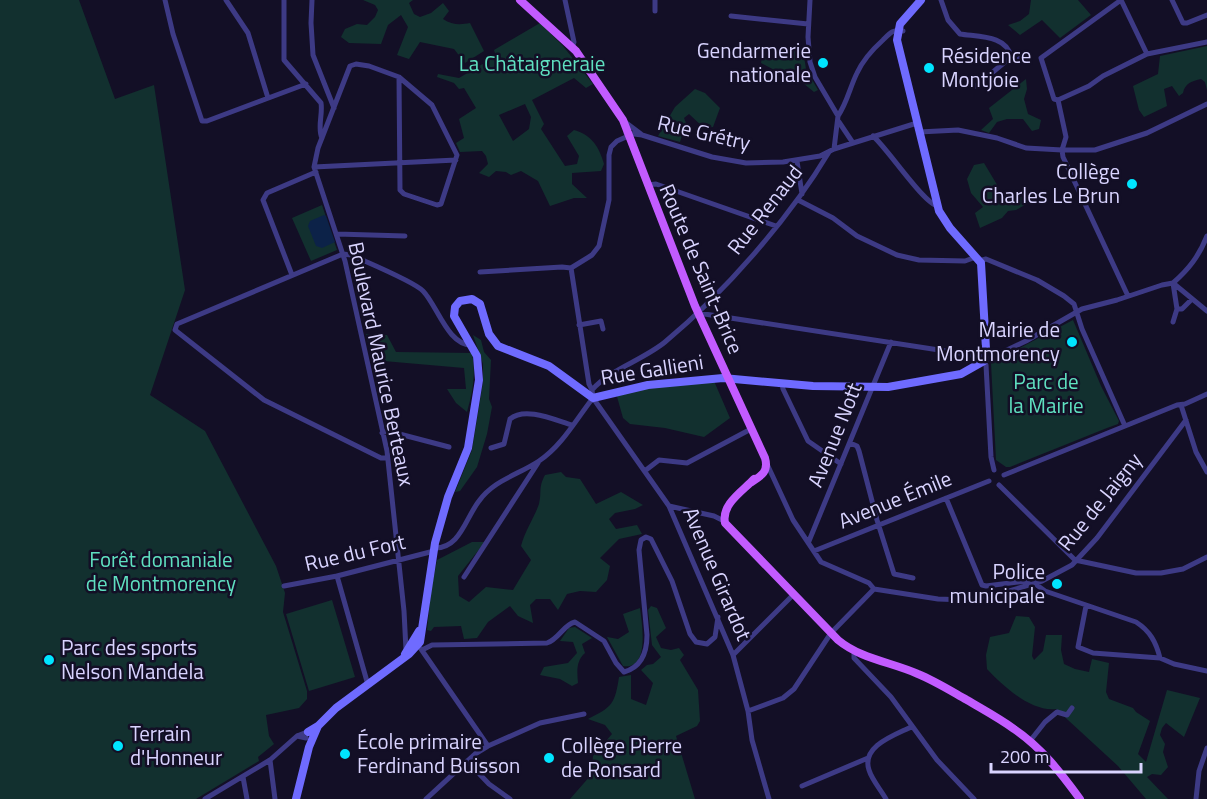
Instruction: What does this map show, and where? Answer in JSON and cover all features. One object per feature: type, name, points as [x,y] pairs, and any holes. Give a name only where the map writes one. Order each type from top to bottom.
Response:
[{"type":"main road","name":"Route de Saint-Brice","points":[[519,0],[570,44],[613,107],[625,130],[698,313],[760,448],[764,466]]},
{"type":"main road","points":[[921,0],[911,12],[901,31],[900,52],[938,206],[946,223],[982,266],[986,349],[984,361]]},
{"type":"main road","points":[[296,799],[308,751],[309,736],[336,708],[398,662],[412,644],[422,621],[433,548],[451,488],[468,448],[479,380],[478,361],[472,345],[456,320],[454,313],[456,305],[466,299],[475,300],[481,306],[489,334],[498,346],[549,366],[592,394]]},
{"type":"main road","name":"Rue Gallieni","points":[[592,394],[648,385],[728,378],[782,384],[888,387],[958,375],[984,361]]},
{"type":"main road","points":[[764,466],[727,506],[724,521],[728,527],[831,633],[854,652],[933,680],[1005,722],[1030,741],[1054,765],[1080,799]]},
{"type":"street","points":[[165,0],[173,34],[202,121],[306,84]]},
{"type":"street","points":[[226,0],[248,33],[268,98]]},
{"type":"street","points":[[284,0],[284,60],[321,103],[319,133],[322,138]]},
{"type":"street","points":[[312,0],[313,55],[334,108]]},
{"type":"street","points":[[565,0],[570,44]]},
{"type":"street","points":[[655,0],[655,11]]},
{"type":"street","points":[[810,0],[808,46],[812,69],[853,143]]},
{"type":"street","points":[[941,0],[948,20],[960,34],[997,40],[1010,50],[1011,57],[1015,61],[1021,58]]},
{"type":"street","points":[[1128,296],[1063,157],[1062,150],[1066,137],[1058,100],[1054,99],[1041,58],[1121,0],[1147,54]]},
{"type":"street","points":[[1172,0],[1183,23],[1207,15]]},
{"type":"street","points":[[731,16],[808,24]]},
{"type":"street","points":[[832,150],[838,119],[858,70],[873,49],[891,32],[901,31]]},
{"type":"street","points":[[1058,100],[1147,54],[1207,42]]},
{"type":"street","points":[[976,86],[1011,57]]},
{"type":"street","points":[[315,169],[322,138],[350,66],[353,64],[369,66],[399,77],[432,105],[457,155],[441,204],[401,193],[399,77]]},
{"type":"street","points":[[919,132],[958,130],[997,138],[1026,148],[1095,150],[1148,134],[1207,104]]},
{"type":"street","name":"Rue Grétry","points":[[625,130],[712,157],[746,163],[797,161],[917,123]]},
{"type":"street","points":[[480,272],[572,268],[592,255],[599,246],[609,200],[611,147],[625,130]]},
{"type":"street","name":"Rue Grétry","points":[[625,130],[642,135]]},
{"type":"street","points":[[873,136],[924,197],[933,205],[938,206]]},
{"type":"street","name":"Rue Renaud","points":[[592,394],[604,379],[663,344],[698,313],[734,276],[798,200],[832,150]]},
{"type":"street","points":[[292,275],[263,200],[267,193],[315,169],[456,160]]},
{"type":"street","points":[[797,161],[802,194]]},
{"type":"street","name":"Boulevard Maurice Berteaux","points":[[315,169],[343,254],[382,433],[387,458],[398,560],[412,644]]},
{"type":"street","points":[[647,186],[656,184],[776,226]]},
{"type":"street","points":[[798,200],[833,218],[857,236],[897,255],[919,260],[988,260],[1046,285],[1069,299],[1078,312],[1082,329],[1125,426]]},
{"type":"street","points":[[337,234],[405,236]]},
{"type":"street","points":[[984,361],[1078,312],[1173,283],[1191,266],[1206,240]]},
{"type":"street","points":[[387,458],[381,458],[264,400],[178,334],[175,330],[177,324],[343,254],[351,255],[421,288],[452,334],[464,344],[472,345]]},
{"type":"street","points":[[572,268],[579,325],[592,394],[669,506]]},
{"type":"street","points":[[1173,283],[1207,310]]},
{"type":"street","points":[[1173,283],[1177,309],[1173,322]]},
{"type":"street","points":[[1177,309],[1182,309],[1192,299]]},
{"type":"street","points":[[698,313],[978,356],[986,365],[994,470]]},
{"type":"street","points":[[579,325],[601,321],[603,329]]},
{"type":"street","name":"Avenue Nott","points":[[809,541],[891,342]]},
{"type":"street","points":[[782,384],[808,441],[841,464]]},
{"type":"street","name":"Rue Gallieni","points":[[433,548],[444,548],[451,543],[462,531],[478,502],[491,488],[540,461],[553,449],[592,394]]},
{"type":"street","points":[[1004,475],[1207,394]]},
{"type":"street","points":[[1181,405],[1196,452],[1207,472]]},
{"type":"street","points":[[491,448],[504,444],[510,419],[519,414],[528,414],[572,425]]},
{"type":"street","name":"Rue de Jaigny","points":[[874,589],[958,601],[1006,592],[1042,581],[1072,565],[1097,538],[1186,420]]},
{"type":"street","points":[[645,470],[659,460],[687,463],[751,429]]},
{"type":"street","points":[[382,433],[388,432],[449,447]]},
{"type":"street","points":[[850,443],[857,446],[859,451],[878,525],[894,574],[913,578]]},
{"type":"street","points":[[464,577],[540,461]]},
{"type":"street","points":[[748,711],[783,699],[794,688],[831,633],[874,589],[869,583],[821,562],[793,520],[778,487],[764,466]]},
{"type":"street","points":[[1004,475],[1001,471],[994,470],[988,475],[989,481],[999,485],[1077,560],[1136,573],[1161,573],[1183,569],[1207,556]]},
{"type":"street","points":[[999,485],[1004,480],[1004,475]]},
{"type":"street","name":"Avenue Émile","points":[[814,551],[989,481]]},
{"type":"street","points":[[946,498],[982,585],[1027,581],[1045,591],[1136,622],[1144,627],[1152,638],[1160,658]]},
{"type":"street","name":"Avenue Girardot","points":[[669,506],[714,516],[724,521]]},
{"type":"street","name":"Avenue Girardot","points":[[669,506],[733,655],[748,711],[752,740],[769,799]]},
{"type":"street","points":[[412,644],[547,643],[569,624],[575,622],[604,641],[616,663],[624,672],[633,670],[647,649],[639,550],[641,540],[646,537],[651,539],[672,581],[690,634],[696,642],[707,644],[715,637],[718,617]]},
{"type":"street","name":"Rue du Fort","points":[[284,586],[337,576],[433,548]]},
{"type":"street","points":[[337,576],[368,685]]},
{"type":"street","points":[[733,655],[793,595]]},
{"type":"street","points":[[1086,606],[1078,647],[1093,653],[1160,658],[1174,664],[1207,670]]},
{"type":"street","points":[[412,644],[490,745]]},
{"type":"street","points":[[854,652],[854,658],[891,698],[937,760],[974,799]]},
{"type":"street","points":[[1030,741],[1045,722],[1057,712],[1067,715],[1072,708]]},
{"type":"street","points":[[426,799],[466,761],[490,745],[540,723],[584,714]]},
{"type":"street","points":[[802,786],[868,758],[878,743],[911,727]]},
{"type":"street","points":[[206,799],[270,760],[297,736],[309,736]]},
{"type":"street","points":[[1196,799],[1199,771],[1207,748]]},
{"type":"street","points":[[868,758],[868,770],[886,799]]},
{"type":"street","points":[[270,760],[275,799]]},
{"type":"street","points":[[466,761],[489,784],[510,799]]},
{"type":"street","points":[[243,777],[246,799]]},
{"type":"green space","name":"Forêt domaniale de Montmorency","points":[[0,0],[79,0],[115,99],[154,85],[185,290],[150,395],[205,431],[276,566],[285,593],[283,612],[307,691],[307,699],[299,708],[266,715],[269,736],[274,744],[258,757],[259,761],[196,799],[0,799]]},
{"type":"green space","points":[[363,0],[413,0],[409,3],[414,14],[420,17],[431,13],[443,3],[449,11],[443,19],[456,24],[470,23],[484,51],[465,63],[454,49],[420,42],[409,59],[397,55],[408,27],[401,15],[388,25],[381,44],[349,43],[341,37],[345,29],[357,24],[367,25],[378,10],[375,5]]},
{"type":"green space","points":[[1031,0],[1078,0],[1091,15],[1060,38],[1042,20],[1020,35],[1008,25],[1020,21],[1029,14]]},
{"type":"green space","name":"La Châtaigneraie","points":[[540,23],[563,46],[593,84],[586,88],[574,78],[532,100],[544,124],[541,129],[565,166],[577,164],[579,156],[567,136],[574,130],[590,138],[600,152],[604,164],[601,171],[572,173],[572,184],[587,198],[574,198],[550,206],[538,181],[521,171],[511,175],[496,171],[489,177],[479,173],[488,164],[482,151],[460,152],[456,143],[464,138],[459,119],[476,108],[464,88],[459,89],[454,83],[437,77],[438,74],[459,78],[496,56],[494,50]],"holes":[[[525,104],[531,117],[529,129],[513,141],[499,115]]]},
{"type":"green space","points":[[764,46],[803,50],[806,69],[818,90],[814,92],[798,79],[784,75],[761,63]]},
{"type":"green space","points":[[1207,46],[1207,90],[1205,82],[1201,79],[1189,83],[1179,96],[1172,86],[1164,89],[1167,106],[1144,117],[1139,110],[1133,86],[1158,74],[1160,56]]},
{"type":"green space","points":[[1026,79],[1027,89],[1024,99],[1028,114],[1041,120],[1039,129],[1032,131],[1023,119],[1007,119],[997,122],[989,133],[981,130],[993,119],[989,108]]},
{"type":"green space","points":[[695,89],[705,93],[720,108],[713,127],[704,128],[689,114],[684,118],[686,123],[680,142],[658,136],[675,107]]},
{"type":"green space","points":[[984,163],[999,188],[1000,203],[1027,195],[1032,201],[1016,210],[1008,211],[1002,218],[980,228],[975,213],[983,207],[971,193],[967,179],[974,165]]},
{"type":"green space","points":[[322,205],[337,250],[311,261],[292,218]]},
{"type":"green space","name":"Parc de la Mairie","points":[[1073,320],[1101,386],[1119,421],[1118,424],[1006,467],[996,460],[991,363]]},
{"type":"green space","points":[[366,334],[387,335],[396,352],[472,353],[473,383],[467,412],[456,403],[447,389],[466,389],[464,368],[372,360]]},
{"type":"green space","points":[[473,335],[481,340],[484,352],[491,360],[489,399],[492,407],[477,467],[460,491],[455,492],[472,450],[483,382],[483,364]]},
{"type":"green space","points":[[714,381],[730,418],[704,437],[665,428],[630,424],[623,418],[616,393],[647,387]]},
{"type":"green space","points":[[561,472],[566,477],[580,479],[596,504],[621,492],[643,505],[615,513],[609,519],[616,529],[637,525],[642,534],[619,539],[600,558],[610,566],[607,580],[596,592],[580,591],[567,594],[558,610],[550,599],[536,599],[530,605],[533,623],[518,616],[510,606],[488,622],[477,638],[464,639],[461,626],[434,627],[431,631],[427,630],[437,560],[472,542],[485,542],[458,576],[459,596],[469,602],[486,587],[513,590],[531,560],[521,546],[539,504],[543,479],[545,475]]},
{"type":"green space","points":[[332,600],[355,677],[309,691],[286,614]]},
{"type":"green space","points":[[651,606],[657,608],[666,628],[656,637],[661,648],[671,650],[679,648],[684,655],[680,660],[698,690],[700,721],[697,726],[676,736],[695,799],[570,799],[591,775],[593,756],[612,734],[605,725],[588,719],[611,704],[619,677],[631,675],[631,699],[646,705],[653,683],[641,670],[661,657],[652,645],[648,610]]},
{"type":"green space","points":[[640,608],[643,634],[641,654],[632,665],[623,666],[607,637],[618,639],[629,632],[623,614]]},
{"type":"green space","points":[[1016,616],[1029,617],[1035,627],[1032,656],[1034,660],[1043,651],[1046,635],[1062,635],[1061,650],[1064,664],[1089,672],[1092,659],[1109,663],[1106,692],[1109,699],[1133,708],[1150,721],[1138,754],[1146,762],[1167,690],[1200,698],[1184,737],[1166,723],[1162,728],[1160,735],[1165,744],[1163,752],[1168,767],[1161,775],[1152,774],[1147,777],[1168,799],[1146,799],[1118,766],[1056,709],[1047,709],[1027,702],[1009,690],[987,669],[986,655],[990,637],[1009,633]]},
{"type":"green space","points":[[575,627],[592,638],[582,644],[585,653],[577,670],[578,683],[572,686],[560,679],[540,675],[544,667],[568,663],[577,653],[573,642],[560,641],[569,628]]},
{"type":"water","points":[[324,215],[335,242],[322,248],[316,246],[308,226],[310,221]]},
{"type":"place","name":"Gendarmerie nationale","points":[[823,63]]},
{"type":"place","name":"Résidence Montjoie","points":[[929,68]]},
{"type":"place","name":"Collège Charles Le Brun","points":[[1132,184]]},
{"type":"place","name":"Mairie de Montmorency","points":[[1072,342]]},
{"type":"place","name":"Police municipale","points":[[1057,584]]},
{"type":"place","name":"Parc des sports Nelson Mandela","points":[[49,660]]},
{"type":"place","name":"Terrain d'Honneur","points":[[118,746]]},
{"type":"place","name":"École primaire Ferdinand Buisson","points":[[345,754]]},
{"type":"place","name":"Collège Pierre de Ronsard","points":[[549,758]]}]
